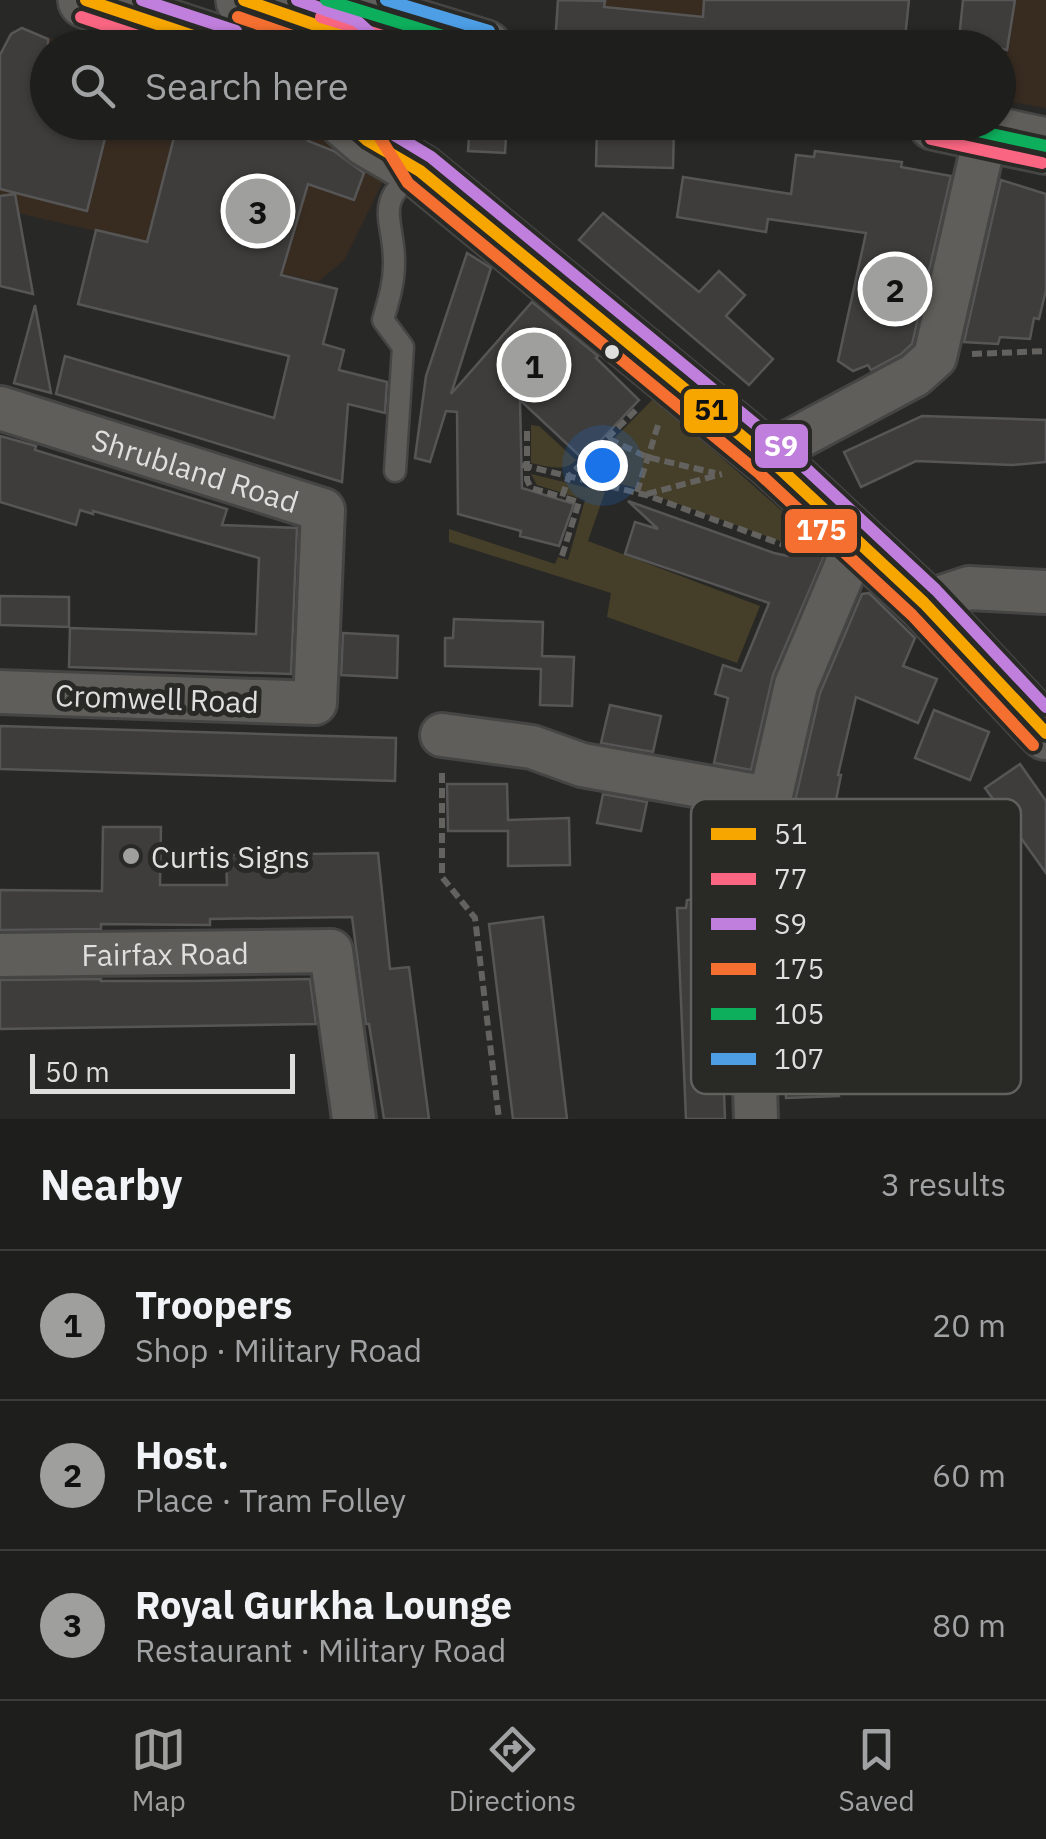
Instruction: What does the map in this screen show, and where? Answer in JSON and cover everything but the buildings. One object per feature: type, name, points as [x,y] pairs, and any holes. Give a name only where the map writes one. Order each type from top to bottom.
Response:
[{"type":"main road","points":[[86,0],[177,30]]},
{"type":"main road","points":[[244,0],[330,30]]},
{"type":"main road","points":[[326,0],[385,29]]},
{"type":"main road","points":[[1016,140],[1046,146]]},
{"type":"street","points":[[367,140],[420,172],[741,467],[866,549],[924,603],[1046,733]]},
{"type":"street","points":[[402,140],[420,172]]},
{"type":"street","points":[[741,467],[915,374],[935,357],[960,140]]},
{"type":"street","name":"Shrubland Road","points":[[0,408],[323,510],[314,703]]},
{"type":"street","points":[[442,735],[532,747],[582,765],[768,798],[796,685],[846,566],[866,549]]},
{"type":"street","points":[[924,603],[969,588],[1046,592]]},
{"type":"street","name":"Cromwell Road","points":[[0,692],[314,703]]},
{"type":"street","name":"Fairfax Road","points":[[0,955],[331,951],[354,1119]]},
{"type":"street","points":[[755,1094],[756,1119]]},
{"type":"lane","points":[[395,471],[404,367],[403,348],[384,320],[394,263],[390,203],[400,184],[420,172]]},
{"type":"path","points":[[935,357],[1046,352]]},
{"type":"path","points":[[562,497],[569,476],[644,402]]},
{"type":"path","points":[[642,493],[647,457],[664,407]]},
{"type":"path","points":[[526,431],[524,466],[531,488],[579,502],[562,556]]},
{"type":"path","points":[[608,439],[647,457],[741,467]]},
{"type":"path","points":[[524,466],[642,493],[784,545]]},
{"type":"path","points":[[642,493],[741,467]]},
{"type":"path","points":[[442,735],[442,877],[475,918],[499,1119]]},
{"type":"shaded area","points":[[558,0],[704,0],[701,30],[556,30]]},
{"type":"shaded area","points":[[1015,0],[1046,0],[1046,108],[1016,103],[1016,30],[1010,30]]},
{"type":"shaded area","points":[[22,28],[30,31],[30,140],[338,140],[386,175],[345,259],[318,282],[0,209],[0,55],[11,34]]},
{"type":"shaded area","points":[[654,398],[799,526],[791,545],[632,487],[585,475],[585,468]]},
{"type":"shaded area","points":[[531,425],[539,426],[576,460],[561,467],[531,463]]},
{"type":"shaded area","points":[[531,474],[605,492],[588,541],[760,606],[737,663],[607,617],[611,593],[449,542],[449,529],[555,564],[558,557],[568,560],[585,500],[537,485]]},
{"type":"transit line","name":"51","points":[[86,0],[175,30]]},
{"type":"transit line","name":"S9","points":[[142,0],[233,30]]},
{"type":"transit line","name":"51","points":[[244,0],[330,30]]},
{"type":"transit line","name":"S9","points":[[297,0],[357,21],[367,30]]},
{"type":"transit line","name":"105","points":[[326,0],[424,30]]},
{"type":"transit line","name":"107","points":[[386,0],[486,30]]},
{"type":"transit line","name":"77","points":[[81,17],[120,30]]},
{"type":"transit line","name":"175","points":[[238,17],[275,30]]},
{"type":"transit line","name":"77","points":[[321,17],[363,30]]},
{"type":"transit line","name":"105","points":[[1016,139],[1046,146]]},
{"type":"transit line","name":"51","points":[[367,140],[420,171],[772,461],[924,603],[1046,733]]},
{"type":"transit line","name":"175","points":[[382,140],[408,183],[760,474],[912,615],[1033,745]]},
{"type":"transit line","name":"S9","points":[[403,140],[431,157],[784,448],[936,590],[1046,707]]},
{"type":"transit line","name":"77","points":[[936,140],[1042,163]]},
{"type":"place","name":"Royal Gurkha Lounge","points":[[258,211]]},
{"type":"place","name":"Host.","points":[[895,289]]},
{"type":"place","name":"Troopers","points":[[534,365]]},
{"type":"place","name":"Curtis Signs","points":[[131,856]]}]
